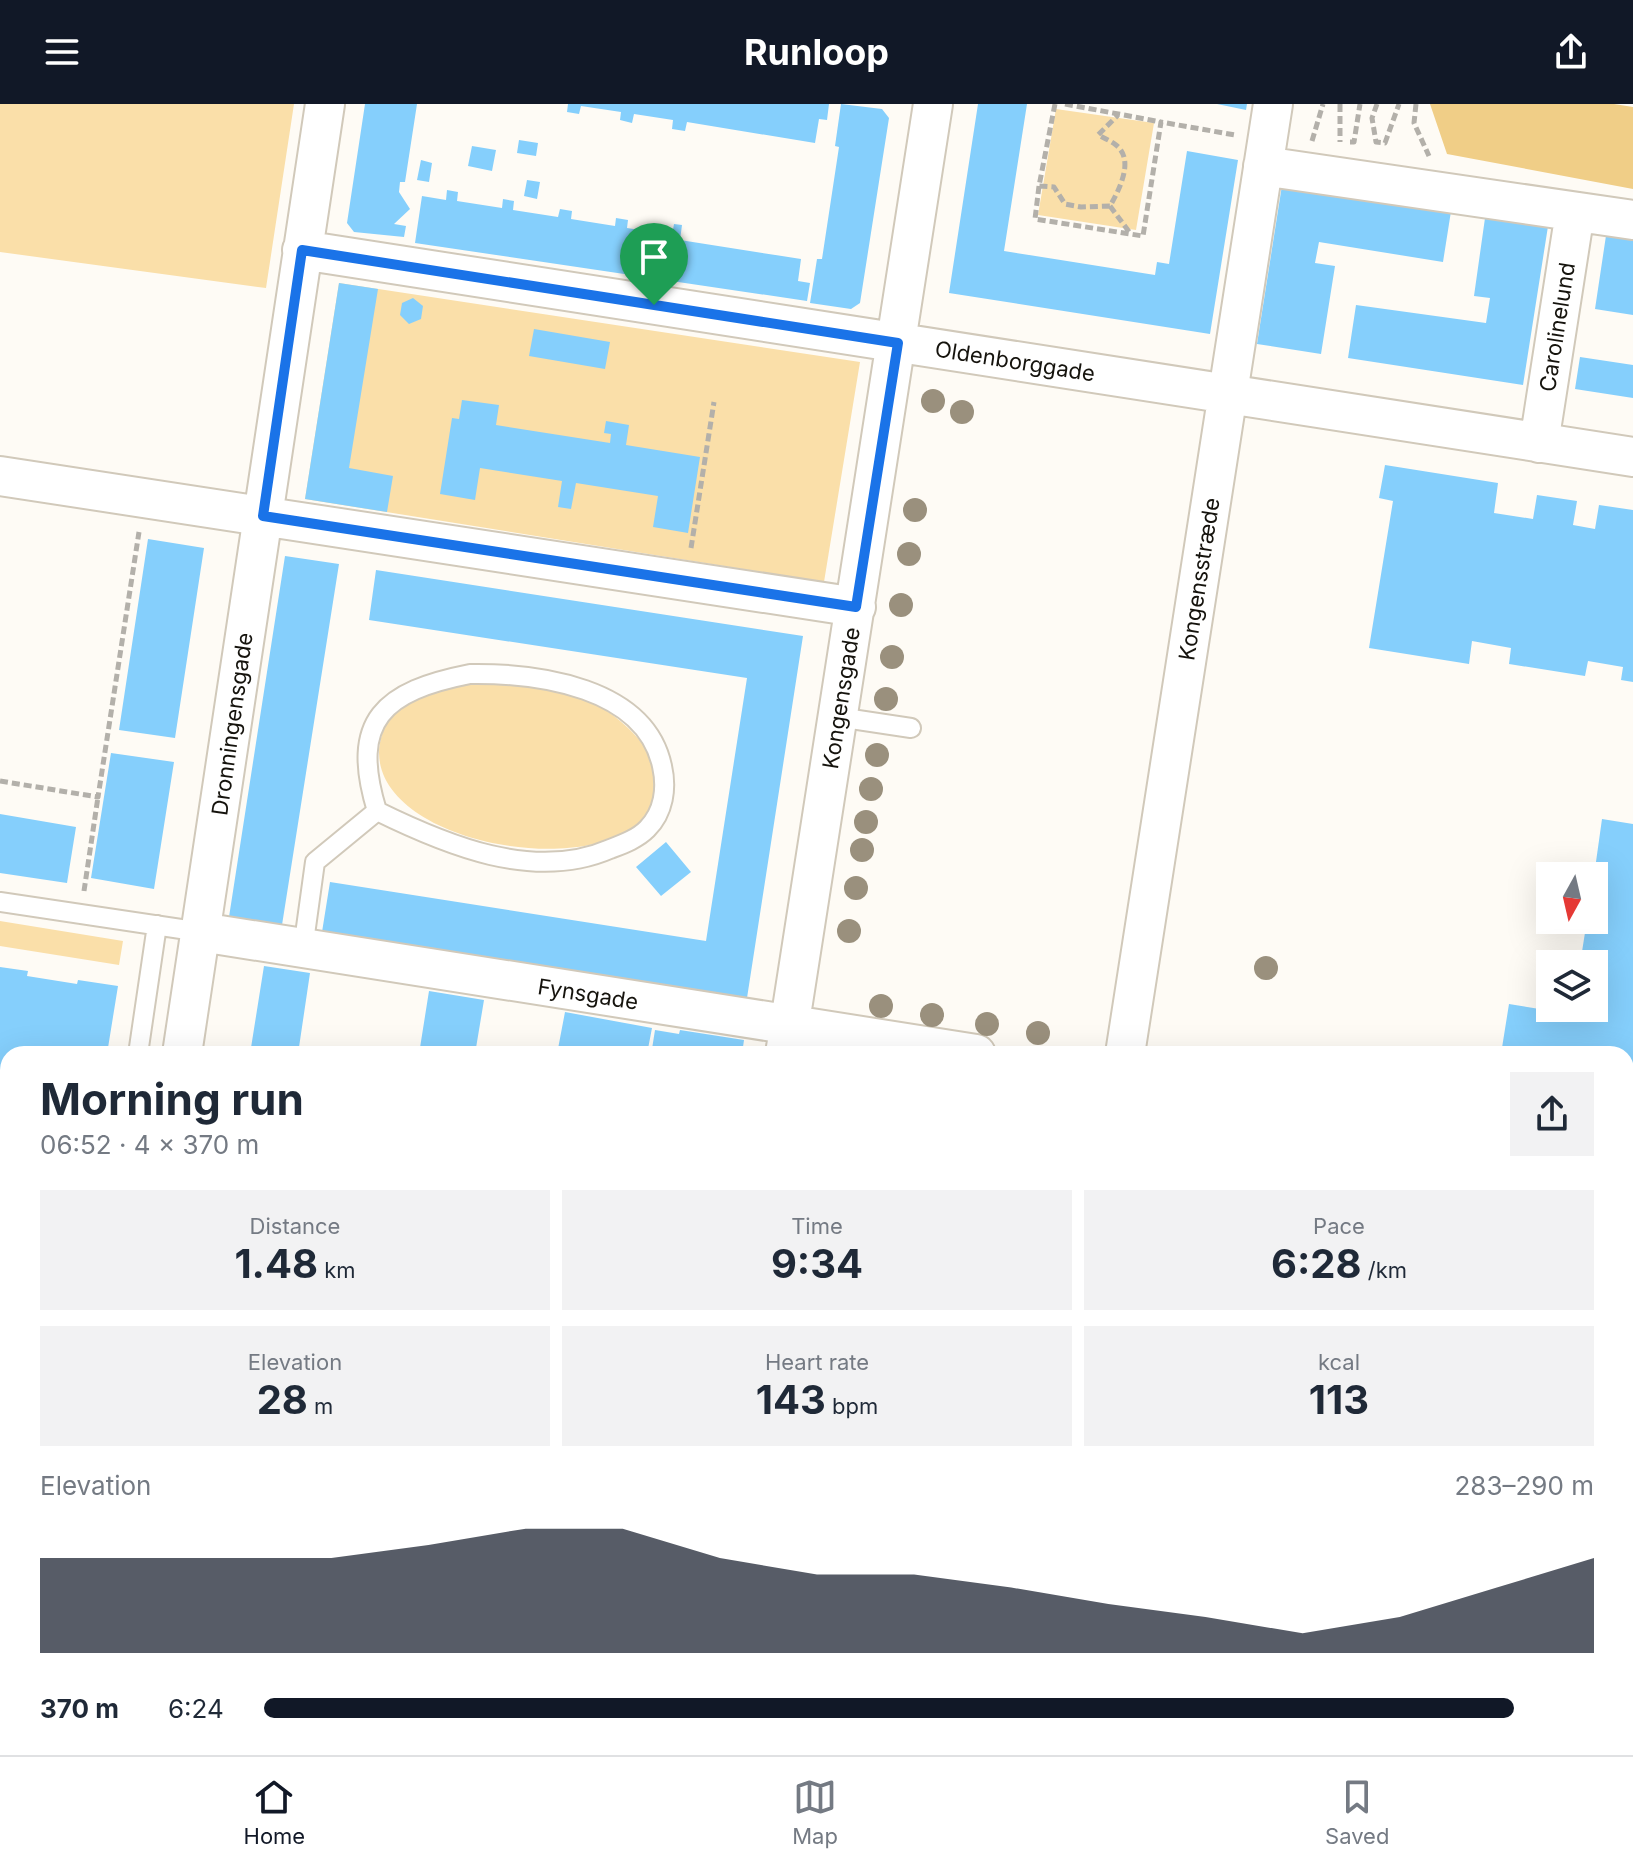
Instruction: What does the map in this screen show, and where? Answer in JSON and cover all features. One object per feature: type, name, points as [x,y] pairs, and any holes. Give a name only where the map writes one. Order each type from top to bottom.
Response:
[{"type":"street","name":"Dronningensgade","points":[[183,1046],[325,104]]},
{"type":"street","name":"Kongensgade","points":[[787,1039],[933,104]]},
{"type":"street","name":"Kongensstræde","points":[[1126,1046],[1228,395],[1277,150],[1273,104]]},
{"type":"street","points":[[1277,150],[1575,212],[1633,220]]},
{"type":"street","name":"Carolinelund","points":[[1539,443],[1575,212]]},
{"type":"street","name":"Oldenborggade","points":[[302,250],[1633,457]]},
{"type":"street","points":[[0,476],[856,607]]},
{"type":"street","name":"Fynsgade","points":[[201,932],[787,1039],[875,1046]]},
{"type":"lane","points":[[470,674],[508,674],[542,679],[578,688],[615,704],[641,724],[658,746],[666,781],[659,810],[647,828],[629,841],[598,855],[568,861],[541,862],[497,856],[412,829],[377,811],[367,764],[371,726],[414,689],[470,674]]},
{"type":"lane","points":[[838,717],[911,728]]},
{"type":"lane","points":[[303,949],[315,862],[377,811]]},
{"type":"lane","points":[[0,902],[201,932]]},
{"type":"lane","points":[[139,1046],[157,925]]},
{"type":"path","points":[[1055,104],[1035,219],[1143,236],[1161,122]]},
{"type":"path","points":[[1065,104],[1161,122],[1277,150],[1311,144],[1323,104]]},
{"type":"path","points":[[1340,104],[1339,142],[1354,142],[1360,104]]},
{"type":"path","points":[[1377,104],[1372,118],[1376,142],[1385,143],[1399,104]]},
{"type":"path","points":[[1416,104],[1414,123],[1430,156]]},
{"type":"path","points":[[1110,206],[1119,190],[1125,166],[1119,148],[1098,135],[1118,115]]},
{"type":"path","points":[[1039,186],[1054,187],[1065,204],[1110,206]]},
{"type":"path","points":[[1110,206],[1131,234]]},
{"type":"path","points":[[686,581],[714,402]]},
{"type":"path","points":[[81,914],[144,498]]},
{"type":"path","points":[[0,781],[98,797]]},
{"type":"shaded area","points":[[0,104],[294,104],[266,288],[0,252]]},
{"type":"shaded area","points":[[1430,104],[1614,104],[1633,107],[1633,189],[1447,154]]},
{"type":"shaded area","points":[[1056,109],[1154,123],[1136,230],[1038,215]]},
{"type":"shaded area","points":[[339,283],[860,362],[824,582],[305,499]]},
{"type":"shaded area","points":[[480,681],[558,691],[595,704],[627,727],[649,755],[654,799],[631,829],[589,845],[536,848],[480,840],[430,821],[393,791],[379,753],[388,717],[429,691]]},
{"type":"shaded area","points":[[0,921],[123,941],[119,965],[0,946]]},
{"type":"building","points":[[365,104],[417,104],[405,182],[400,182],[399,192],[410,209],[394,224],[406,226],[404,237],[354,232],[347,223]]},
{"type":"building","points":[[568,104],[829,104],[827,120],[819,119],[815,143],[687,122],[685,131],[672,129],[673,120],[634,114],[632,123],[620,120],[621,112],[581,106],[579,114],[567,112]]},
{"type":"building","points":[[841,104],[882,109],[889,118],[860,303],[851,309],[810,303],[817,259],[822,259],[839,147],[835,146]]},
{"type":"building","points":[[978,104],[1027,104],[1004,251],[1155,275],[1157,262],[1169,264],[1187,151],[1238,160],[1210,334],[949,293]]},
{"type":"building","points":[[1217,104],[1247,104],[1246,110]]},
{"type":"building","points":[[519,140],[538,143],[536,156],[517,153]]},
{"type":"building","points":[[472,146],[496,150],[492,171],[468,166]]},
{"type":"building","points":[[421,160],[432,163],[429,182],[417,180]]},
{"type":"building","points":[[1283,179],[1452,205],[1443,262],[1319,242],[1315,263],[1335,266],[1321,354],[1257,344]]},
{"type":"building","points":[[527,180],[540,182],[537,199],[524,196]]},
{"type":"building","points":[[447,190],[458,192],[457,201],[502,208],[503,199],[514,201],[513,210],[558,217],[560,209],[572,211],[571,219],[615,226],[616,218],[628,220],[627,228],[672,235],[674,224],[682,225],[680,240],[801,259],[798,281],[810,283],[807,301],[415,243],[422,196],[446,200]]},
{"type":"building","points":[[1486,211],[1549,220],[1523,385],[1348,358],[1356,305],[1486,323],[1490,298],[1474,296]]},
{"type":"building","points":[[1607,229],[1633,233],[1633,315],[1595,309]]},
{"type":"building","points":[[339,283],[378,289],[349,468],[393,476],[387,512],[305,499]]},
{"type":"building","points":[[413,298],[423,306],[421,319],[409,324],[400,315],[402,303]]},
{"type":"building","points":[[534,329],[610,342],[605,369],[529,356]]},
{"type":"building","points":[[1580,357],[1633,365],[1633,398],[1575,389]]},
{"type":"building","points":[[462,400],[499,405],[496,425],[610,443],[611,434],[604,433],[606,421],[629,425],[626,445],[700,457],[688,533],[653,527],[658,496],[576,483],[571,509],[558,507],[562,481],[480,468],[475,500],[440,494],[452,418],[459,419]]},
{"type":"building","points":[[1385,465],[1498,483],[1494,513],[1533,519],[1537,495],[1577,501],[1573,525],[1595,529],[1599,505],[1633,510],[1633,682],[1621,680],[1623,667],[1588,661],[1585,676],[1509,664],[1511,648],[1472,641],[1469,664],[1369,648],[1393,501],[1379,498]]},
{"type":"building","points":[[148,539],[204,548],[175,738],[119,730]]},
{"type":"building","points":[[285,556],[339,564],[282,925],[229,917]]},
{"type":"building","points":[[376,570],[803,636],[747,998],[322,932],[330,882],[706,941],[747,678],[369,620]]},
{"type":"building","points":[[111,753],[174,762],[154,889],[91,878]]},
{"type":"building","points":[[0,814],[76,827],[67,883],[0,873]]},
{"type":"building","points":[[1602,819],[1633,824],[1633,1046],[1502,1046],[1509,1004],[1536,1008],[1536,1022],[1608,1022],[1608,950],[1582,950],[1585,934],[1608,934],[1608,862],[1596,862]]},
{"type":"building","points":[[666,842],[691,872],[661,896],[636,867]]},
{"type":"building","points":[[264,966],[310,973],[299,1046],[251,1046]]},
{"type":"building","points":[[0,967],[28,971],[27,976],[77,984],[78,980],[118,986],[108,1046],[0,1046]]},
{"type":"building","points":[[429,991],[484,1000],[476,1046],[420,1046]]},
{"type":"building","points":[[565,1012],[652,1028],[649,1046],[559,1046]]},
{"type":"building","points":[[655,1030],[679,1034],[680,1030],[744,1040],[743,1046],[652,1046]]},
{"type":"route","points":[[302,250],[654,305],[898,343],[856,607],[263,516],[302,250]]}]
